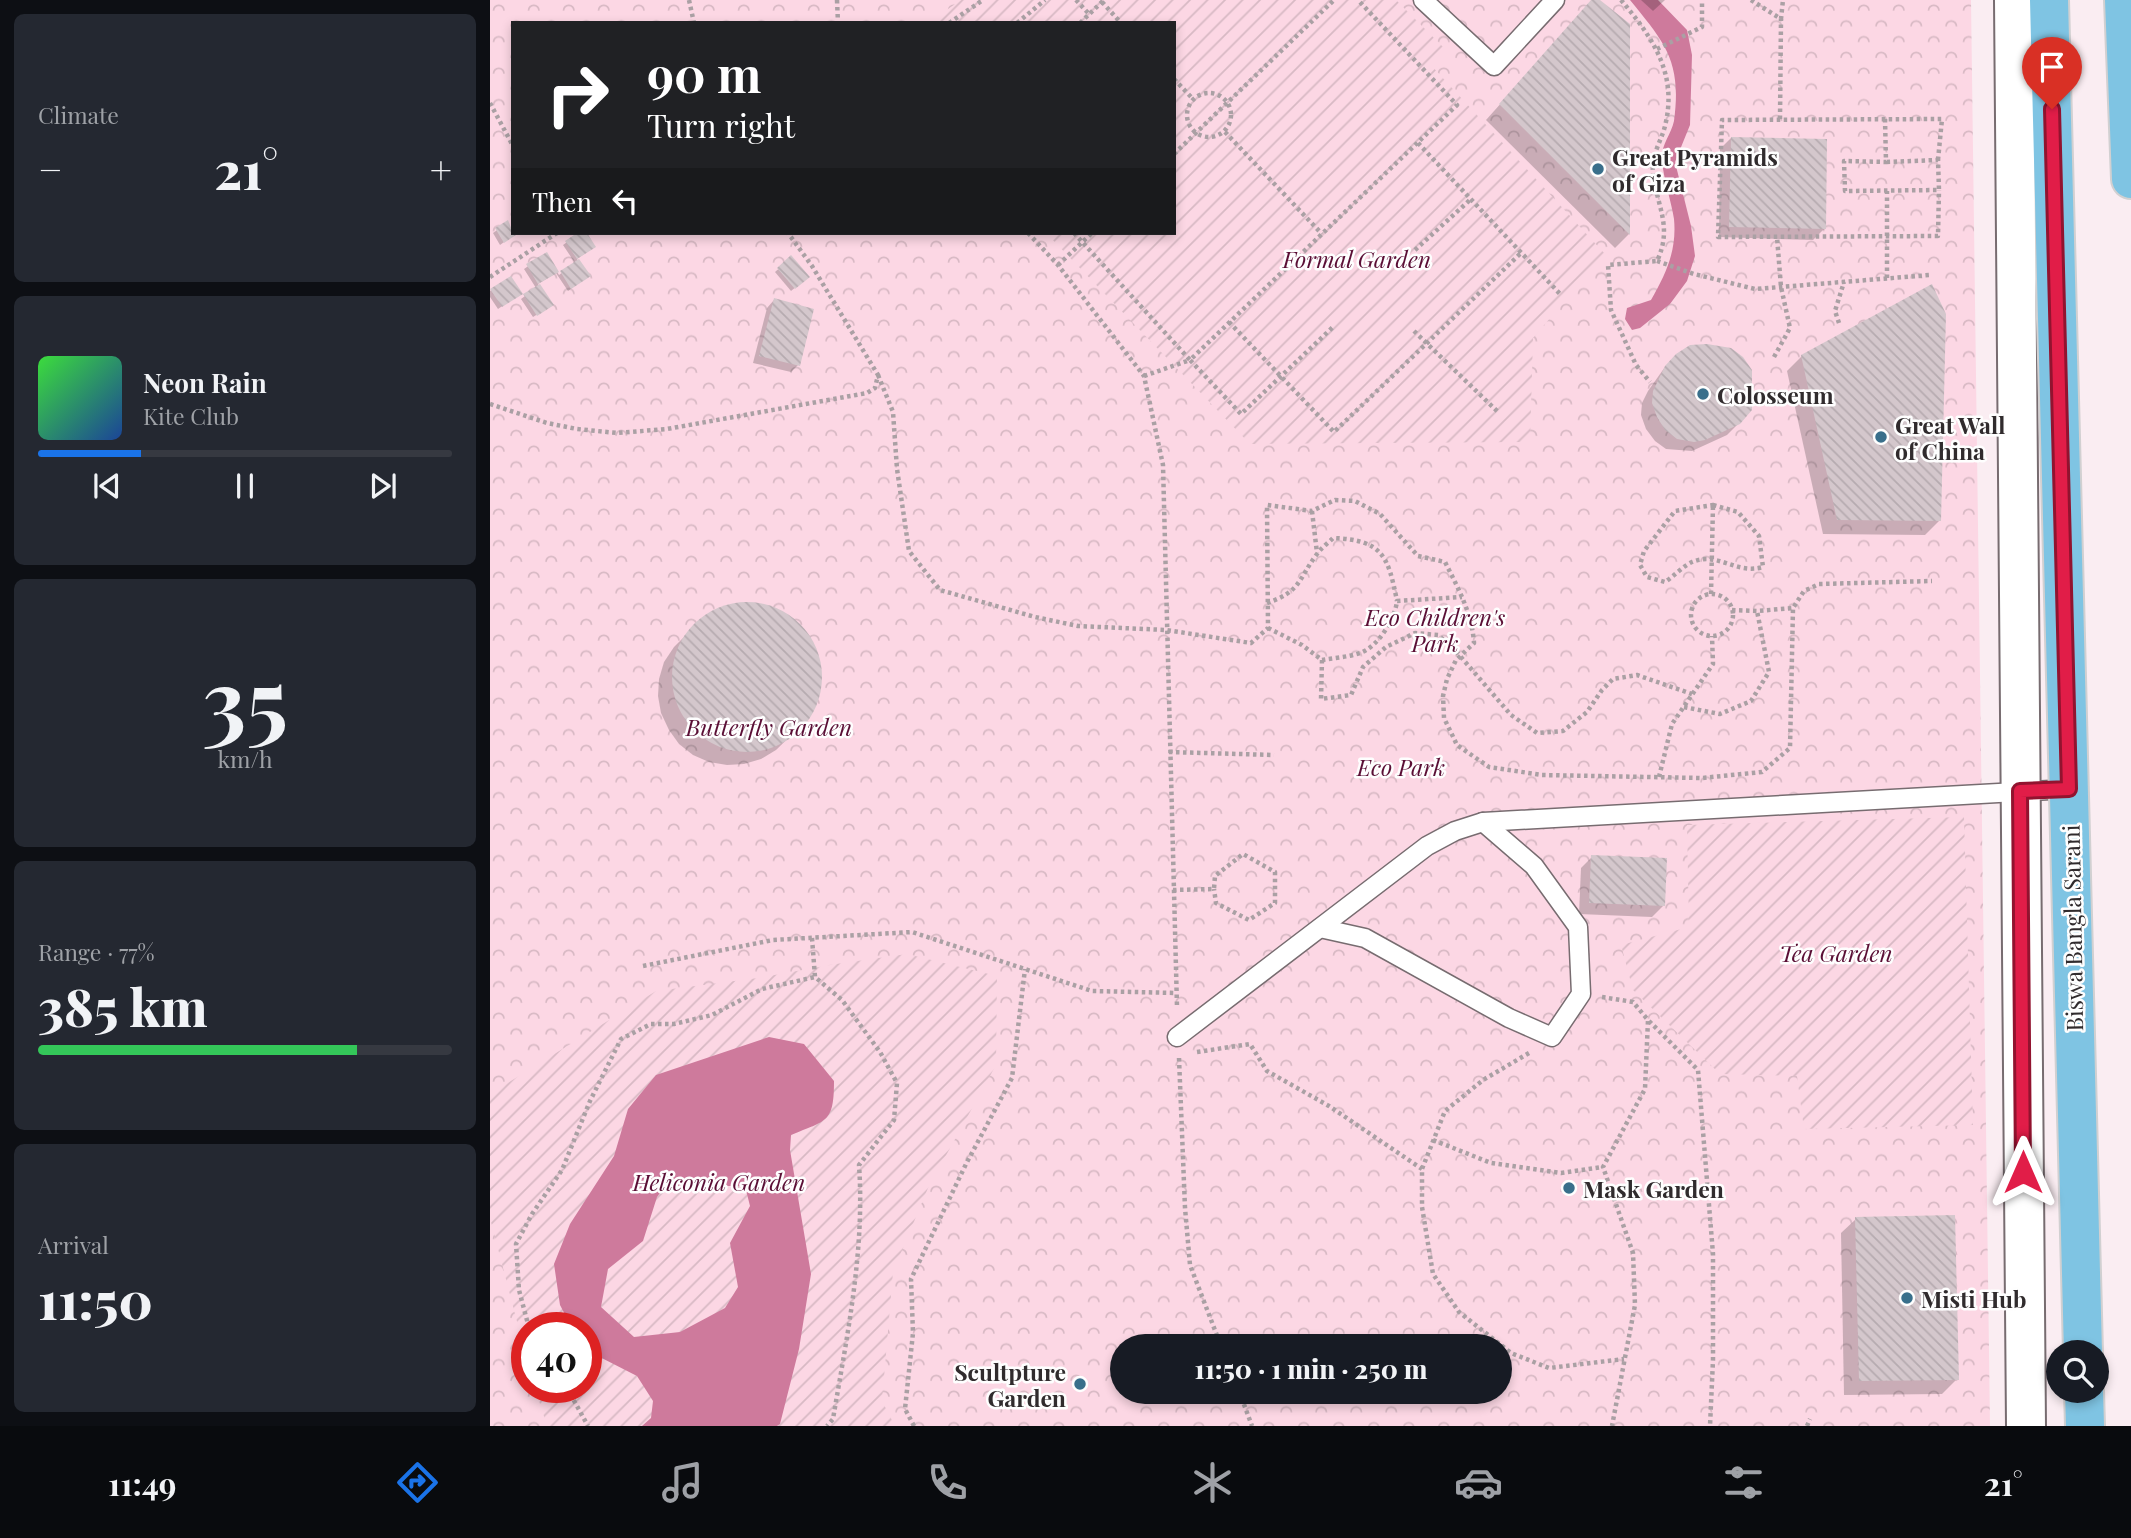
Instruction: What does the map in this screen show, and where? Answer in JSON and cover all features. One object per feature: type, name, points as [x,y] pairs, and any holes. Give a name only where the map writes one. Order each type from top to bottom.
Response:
[{"type":"main road","name":"Biswa Bangla Sarani","points":[[2049,0],[2083,1340]]},
{"type":"main road","points":[[2124,0],[2131,179]]},
{"type":"main road","points":[[2084,1403],[2085,1426]]},
{"type":"street","points":[[2014,0],[2026,1426]]},
{"type":"lane","points":[[1423,0],[1493,66],[1555,0]]},
{"type":"lane","points":[[1177,1037],[1427,846],[1455,831],[1483,822],[2069,789]]},
{"type":"lane","points":[[1320,928],[1365,938],[1509,1018],[1552,1037],[1581,994],[1578,927],[1534,866],[1483,822]]},
{"type":"path","points":[[689,0],[694,21]]},
{"type":"path","points":[[837,0],[838,21]]},
{"type":"path","points":[[952,21],[983,0]]},
{"type":"path","points":[[1019,21],[1045,0]]},
{"type":"path","points":[[1076,0],[1089,15]]},
{"type":"path","points":[[1176,152],[1334,0]]},
{"type":"path","points":[[1144,376],[1190,360],[1458,105],[1358,0]]},
{"type":"path","points":[[1621,0],[1659,47],[1670,90],[1665,127],[1655,149],[1653,171],[1665,224],[1664,247],[1657,261]]},
{"type":"path","points":[[1659,47],[1702,27],[1702,0]]},
{"type":"path","points":[[1751,0],[1781,19]]},
{"type":"path","points":[[1780,120],[1783,0]]},
{"type":"path","points":[[1082,21],[1103,1],[1119,21]]},
{"type":"path","points":[[1176,81],[1193,99]]},
{"type":"path","points":[[1202,94],[1222,96],[1232,113],[1225,132],[1206,138],[1189,127],[1186,117],[1193,99],[1202,94]]},
{"type":"path","points":[[490,103],[511,142]]},
{"type":"path","points":[[1885,118],[1886,162]]},
{"type":"path","points":[[1942,119],[1938,160],[1938,236],[1718,237],[1722,120],[1780,120],[1942,119]]},
{"type":"path","points":[[1225,132],[1322,234]]},
{"type":"path","points":[[1418,143],[1561,295]]},
{"type":"path","points":[[1938,160],[1844,161],[1845,191],[1939,190]]},
{"type":"path","points":[[1887,191],[1887,278]]},
{"type":"path","points":[[1415,250],[1471,199]]},
{"type":"path","points":[[490,277],[554,235]]},
{"type":"path","points":[[789,235],[812,266],[878,375],[893,412],[897,469],[909,551],[940,590],[1035,617],[1078,626],[1166,630],[1251,643],[1268,628]]},
{"type":"path","points":[[1030,235],[1058,265],[1144,376],[1163,464],[1177,1037]]},
{"type":"path","points":[[1076,235],[1241,414],[1333,327]]},
{"type":"path","points":[[1058,265],[1090,235]]},
{"type":"path","points":[[1774,357],[1790,328],[1781,287],[1777,237]]},
{"type":"path","points":[[1229,322],[1334,432],[1521,253]]},
{"type":"path","points":[[1650,382],[1636,365],[1611,310],[1608,265],[1657,261],[1666,266],[1755,289],[1930,275]]},
{"type":"path","points":[[1839,323],[1835,311],[1844,282]]},
{"type":"path","points":[[1414,331],[1498,412]]},
{"type":"path","points":[[490,404],[557,425],[617,433],[667,429],[867,393],[875,387],[878,375]]},
{"type":"path","points":[[1268,628],[1267,505],[1312,511],[1335,500],[1355,501],[1380,514],[1418,555],[1445,562],[1462,597],[1473,625],[1474,643],[1460,656],[1447,679],[1443,696],[1444,718],[1457,745],[1489,767],[1542,775],[1702,778],[1762,772],[1790,748],[1793,608],[1804,591],[1819,584],[1932,581]]},
{"type":"path","points":[[1711,594],[1713,505]]},
{"type":"path","points":[[1713,505],[1738,512],[1759,537],[1762,567],[1749,571],[1712,558],[1690,562],[1665,582],[1647,577],[1640,565],[1644,551],[1675,511],[1713,505]]},
{"type":"path","points":[[1312,511],[1317,553]]},
{"type":"path","points":[[1267,603],[1287,597],[1303,578],[1317,553],[1333,538],[1357,539],[1380,551],[1391,575],[1397,601],[1386,631],[1362,653],[1322,660],[1301,645],[1268,628]]},
{"type":"path","points":[[1711,594],[1728,602],[1732,610],[1729,628],[1712,636],[1695,629],[1691,620],[1695,602],[1702,596],[1711,594]]},
{"type":"path","points":[[1397,601],[1462,597]]},
{"type":"path","points":[[1732,610],[1793,608]]},
{"type":"path","points":[[1684,707],[1720,714],[1751,701],[1769,672],[1756,611]]},
{"type":"path","points":[[1322,660],[1321,699],[1351,695],[1363,667],[1386,647],[1415,633],[1438,635],[1511,715],[1537,733],[1563,731],[1587,712],[1613,679],[1637,675],[1692,694]]},
{"type":"path","points":[[1659,777],[1672,724],[1713,664],[1712,636]]},
{"type":"path","points":[[1169,752],[1274,755]]},
{"type":"path","points":[[1242,854],[1275,872],[1275,903],[1249,920],[1216,903],[1214,889],[1215,876],[1242,854]]},
{"type":"path","points":[[1173,890],[1214,889]]},
{"type":"path","points":[[643,966],[773,940],[912,932],[1092,991],[1176,993]]},
{"type":"path","points":[[812,938],[815,977],[842,1000],[880,1052],[897,1083],[894,1120],[859,1165],[862,1208],[848,1335],[832,1426]]},
{"type":"path","points":[[914,1426],[905,1409],[912,1333],[911,1279],[966,1164],[1012,1078],[1025,969]]},
{"type":"path","points":[[525,1312],[519,1290],[516,1244],[532,1214],[562,1170],[590,1101],[621,1039],[651,1024],[674,1024],[712,1015],[762,989],[815,977]]},
{"type":"path","points":[[1581,994],[1633,1002],[1698,1070],[1713,1254],[1710,1426]]},
{"type":"path","points":[[1612,1426],[1635,1305],[1633,1253],[1603,1167],[1645,1089],[1648,1020]]},
{"type":"path","points":[[1552,1037],[1483,1080],[1445,1111],[1422,1169],[1422,1207],[1433,1274],[1459,1312],[1511,1353],[1549,1368],[1624,1359]]},
{"type":"path","points":[[1216,1334],[1190,1265],[1179,1055],[1250,1044],[1268,1071],[1329,1106],[1422,1169]]},
{"type":"path","points":[[1433,1140],[1491,1163],[1561,1173],[1603,1167]]},
{"type":"path","points":[[575,1403],[588,1426]]},
{"type":"path","points":[[1244,1404],[1252,1426]]},
{"type":"path","points":[[827,1426],[833,1419]]},
{"type":"path","points":[[1807,1426],[1810,1419]]},
{"type":"green space","name":"Eco Park","points":[[490,0],[1971,0],[1990,1426],[490,1426]]},
{"type":"green space","name":"Formal Garden","points":[[961,0],[1396,0],[1443,47],[1429,63],[1605,254],[1533,338],[1530,442],[1250,444],[1048,235],[1176,235],[1176,21],[931,21]]},
{"type":"green space","name":"Tea Garden","points":[[1964,817],[1973,1125],[1804,1129],[1797,1076],[1720,1074],[1633,990],[1621,945],[1689,927],[1687,825]]},
{"type":"green space","name":"Heliconia Garden","points":[[907,954],[997,976],[996,1065],[928,1188],[893,1272],[882,1401],[895,1426],[547,1426],[540,1403],[602,1403],[602,1312],[514,1312],[490,1218],[490,1094],[656,991],[758,978]]},
{"type":"shaded area","points":[[1630,0],[1658,0],[1687,30],[1692,55],[1690,125],[1675,162],[1691,226],[1695,256],[1687,281],[1670,304],[1640,328],[1632,330],[1625,319],[1627,308],[1651,300],[1666,271],[1674,241],[1674,219],[1662,156],[1674,121],[1676,100],[1673,68],[1668,54],[1653,29]]},
{"type":"shaded area","points":[[769,1037],[804,1044],[834,1081],[830,1113],[813,1126],[791,1135],[790,1150],[811,1274],[799,1349],[780,1424],[777,1426],[642,1426],[651,1418],[653,1401],[637,1376],[602,1358],[602,1312],[564,1312],[560,1305],[554,1264],[570,1224],[614,1156],[628,1109],[656,1075]],"holes":[[[665,1186],[745,1186],[750,1206],[730,1243],[738,1287],[725,1308],[680,1332],[634,1337],[601,1307],[608,1269],[643,1241],[657,1197]]]},
{"type":"building","name":"Great Pyramids of Giza","points":[[1591,0],[1600,0],[1630,24],[1630,235],[1499,104]]},
{"type":"building","points":[[1731,137],[1827,139],[1826,229],[1729,227]]},
{"type":"building","points":[[508,220],[511,235],[516,235],[504,243],[495,228]]},
{"type":"building","points":[[574,235],[588,235],[596,247],[577,259],[565,241]]},
{"type":"building","points":[[547,252],[559,272],[538,284],[526,264]]},
{"type":"building","points":[[791,255],[810,277],[795,289],[777,268]]},
{"type":"building","points":[[579,259],[591,276],[571,289],[560,271]]},
{"type":"building","points":[[511,276],[523,294],[502,307],[490,289]]},
{"type":"building","points":[[540,284],[554,305],[537,316],[523,294]]},
{"type":"building","name":"Great Wall of China","points":[[1932,284],[1946,314],[1941,521],[1837,520],[1801,355]]},
{"type":"building","points":[[774,298],[814,309],[800,366],[759,356]]},
{"type":"building","name":"Colosseum","points":[[1707,344],[1731,348],[1743,357],[1752,370],[1752,410],[1740,424],[1705,440],[1694,442],[1677,439],[1665,430],[1657,417],[1652,403],[1653,391],[1665,366],[1676,354],[1690,345]]},
{"type":"building","points":[[747,602],[776,608],[800,624],[816,648],[822,677],[816,706],[800,730],[776,746],[747,752],[718,746],[694,730],[678,706],[672,677],[678,648],[694,624],[718,608]]},
{"type":"building","points":[[1591,855],[1667,858],[1665,906],[1589,903]]},
{"type":"building","name":"Misti Hub","points":[[1955,1215],[1959,1380],[1859,1381],[1855,1217]]},
{"type":"place","name":"Great Pyramids of Giza","points":[[1598,169]]},
{"type":"place","name":"Colosseum","points":[[1703,394]]},
{"type":"place","name":"Great Wall of China","points":[[1881,437]]},
{"type":"place","name":"Mask Garden","points":[[1569,1188]]},
{"type":"place","name":"Misti Hub","points":[[1907,1298]]},
{"type":"place","name":"Scultpture Garden","points":[[1080,1384]]},
{"type":"route","points":[[2023,1172],[2020,791],[2069,789],[2052,109]]},
{"type":"park label","name":"Eco Children's Park","points":[[1435,629]]},
{"type":"park label","name":"Butterfly Garden","points":[[769,726]]}]
